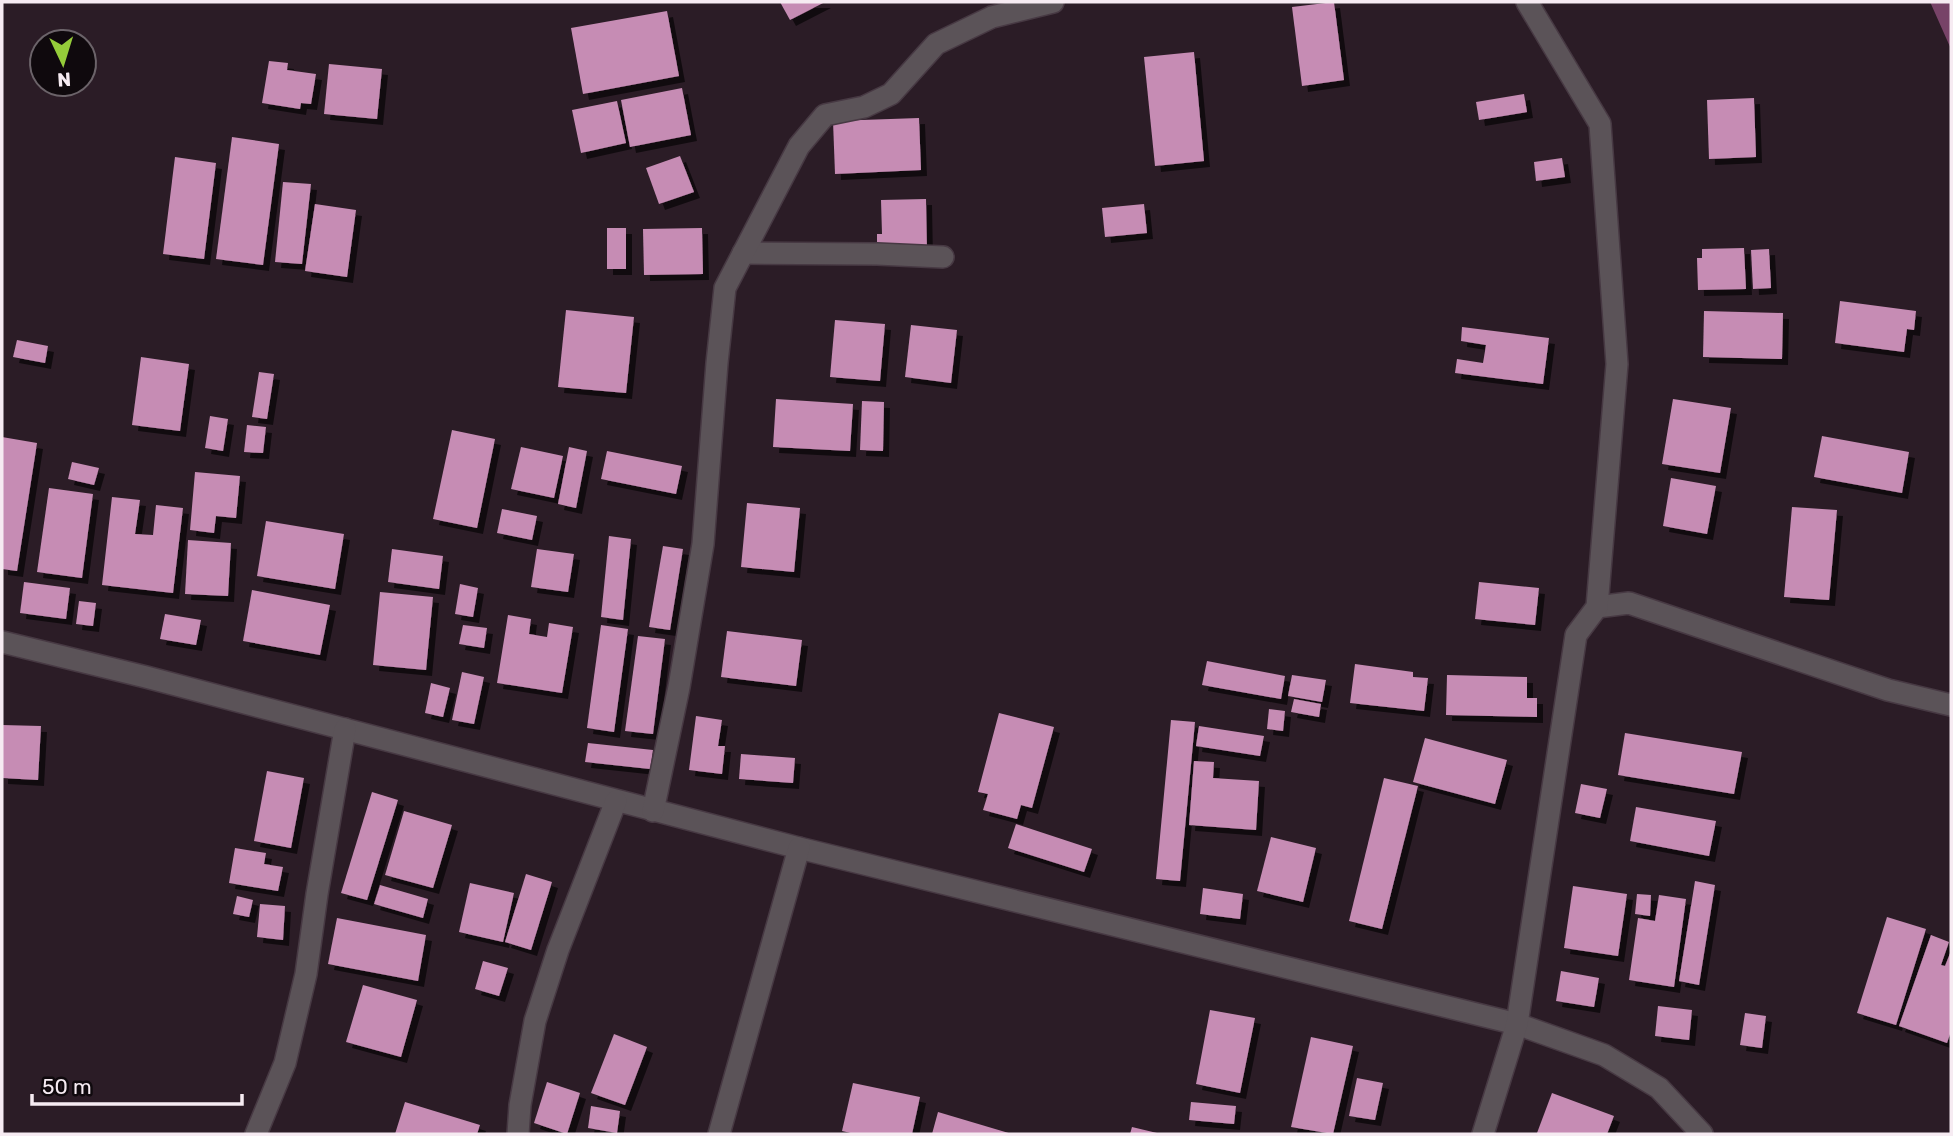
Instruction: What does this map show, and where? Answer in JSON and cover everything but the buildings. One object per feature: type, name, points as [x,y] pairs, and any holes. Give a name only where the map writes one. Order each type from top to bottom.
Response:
[{"type":"street","points":[[653,811],[679,687],[703,544],[725,288],[799,146],[825,115],[864,107],[891,94],[936,44],[992,18],[1053,2]]},
{"type":"street","points":[[1483,1134],[1517,1024],[1576,635],[1597,607],[1617,364],[1600,124],[1527,2]]},
{"type":"street","points":[[743,253],[943,257]]},
{"type":"street","points":[[1597,607],[1629,603],[1888,690],[1951,705]]},
{"type":"street","points":[[2,642],[146,677],[799,848],[1517,1024],[1604,1055],[1659,1088],[1702,1134]]},
{"type":"street","points":[[256,1134],[285,1063],[306,974],[345,729]]},
{"type":"street","points":[[518,1134],[520,1105],[535,1020],[558,950],[616,801]]},
{"type":"street","points":[[719,1134],[799,848]]},
{"type":"shaded area","points":[[1930,2],[1951,2],[1951,49],[1931,4]]}]
